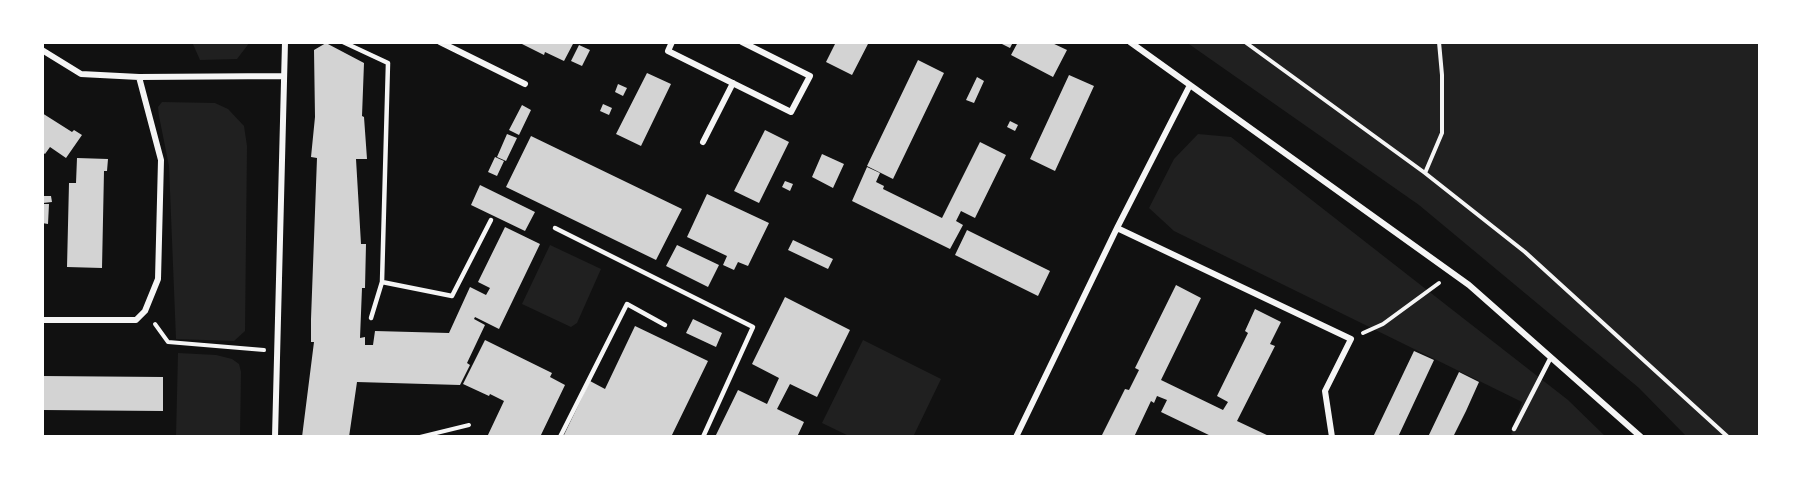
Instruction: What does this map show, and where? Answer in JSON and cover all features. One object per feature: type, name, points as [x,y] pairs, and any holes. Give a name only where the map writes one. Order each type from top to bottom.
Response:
[{"type":"street","points":[[275,437],[285,42]]},
{"type":"street","points":[[440,42],[525,84]]},
{"type":"street","points":[[672,42],[668,51],[791,112],[810,76],[746,43]]},
{"type":"street","points":[[1130,42],[1469,285],[1641,437]]},
{"type":"street","points":[[42,50],[81,74],[139,77],[284,76]]},
{"type":"street","points":[[42,320],[136,320],[145,311],[158,279],[161,160],[139,77]]},
{"type":"street","points":[[703,142],[733,83]]},
{"type":"street","points":[[1016,437],[1117,228],[1190,85]]},
{"type":"street","points":[[1117,228],[1351,339],[1325,391],[1332,437]]},
{"type":"lane","points":[[343,42],[388,63],[382,282],[371,318]]},
{"type":"lane","points":[[382,282],[452,296],[491,220]]},
{"type":"lane","points":[[555,228],[753,327],[703,437]]},
{"type":"lane","points":[[560,437],[627,304],[666,325]]},
{"type":"lane","points":[[1514,429],[1551,357]]},
{"type":"path","points":[[1245,42],[1425,173],[1525,252],[1728,437]]},
{"type":"path","points":[[1425,173],[1442,133],[1442,75],[1439,42]]},
{"type":"path","points":[[1351,339],[1383,324],[1452,273]]},
{"type":"path","points":[[145,311],[168,342],[278,350]]},
{"type":"path","points":[[420,437],[469,425]]},
{"type":"shaded area","points":[[192,42],[250,42],[237,59],[200,60]]},
{"type":"shaded area","points":[[1186,42],[1760,42],[1760,437],[1687,437],[1639,388],[1419,205]]},
{"type":"shaded area","points":[[162,102],[215,103],[228,109],[244,126],[247,146],[245,331],[234,341],[176,339],[169,166],[158,107]]},
{"type":"shaded area","points":[[1198,134],[1231,137],[1568,400],[1606,437],[1517,437],[1511,434],[1522,402],[1174,231],[1149,208],[1174,159]]},
{"type":"shaded area","points":[[550,245],[601,269],[577,323],[571,327],[522,304]]},
{"type":"shaded area","points":[[863,340],[941,379],[913,437],[851,437],[822,423]]},
{"type":"shaded area","points":[[178,353],[216,355],[232,359],[239,364],[241,372],[240,437],[176,437]]},
{"type":"building","points":[[518,42],[574,42],[564,61],[545,52],[544,55]]},
{"type":"building","points":[[836,42],[869,42],[852,75],[826,62]]},
{"type":"building","points":[[998,42],[1013,42],[1010,48]]},
{"type":"building","points":[[1018,42],[1050,42],[1067,50],[1053,77],[1011,55]]},
{"type":"building","points":[[326,43],[364,63],[362,116],[364,117],[367,159],[356,159],[361,244],[366,244],[365,288],[362,288],[360,338],[365,337],[365,345],[373,345],[375,331],[449,333],[470,287],[486,295],[490,288],[478,282],[505,227],[540,244],[499,329],[475,317],[474,319],[485,325],[467,363],[470,365],[460,385],[357,382],[349,437],[302,437],[314,342],[311,342],[311,319],[317,158],[311,157],[315,117],[314,50]]},
{"type":"building","points":[[579,45],[590,50],[582,66],[571,61]]},
{"type":"building","points":[[918,60],[944,73],[893,179],[867,166]]},
{"type":"building","points":[[647,73],[671,84],[641,146],[616,134]]},
{"type":"building","points":[[1069,75],[1094,86],[1055,171],[1030,159]]},
{"type":"building","points":[[977,77],[984,81],[974,103],[966,100]]},
{"type":"building","points":[[618,84],[627,88],[623,96],[615,92]]},
{"type":"building","points":[[603,104],[612,108],[609,115],[600,111]]},
{"type":"building","points":[[522,105],[531,110],[519,135],[509,130]]},
{"type":"building","points":[[42,113],[72,132],[74,130],[82,135],[66,158],[50,147],[45,154],[42,152]]},
{"type":"building","points":[[1010,121],[1018,125],[1015,131],[1007,127]]},
{"type":"building","points":[[765,130],[789,142],[759,203],[734,191]]},
{"type":"building","points":[[507,134],[517,138],[506,161],[497,157]]},
{"type":"building","points":[[531,136],[682,209],[656,260],[506,187]]},
{"type":"building","points":[[980,142],[1006,155],[975,218],[961,211],[956,221],[963,225],[950,249],[852,201],[867,167],[880,173],[876,182],[884,186],[883,189],[942,218]]},
{"type":"building","points":[[822,154],[844,164],[833,188],[812,177]]},
{"type":"building","points":[[495,157],[504,161],[497,176],[488,172]]},
{"type":"building","points":[[77,158],[108,159],[107,171],[104,171],[102,268],[67,267],[69,183],[76,183]]},
{"type":"building","points":[[785,181],[793,184],[790,191],[782,187]]},
{"type":"building","points":[[480,185],[535,212],[525,231],[471,205]]},
{"type":"building","points":[[707,194],[769,223],[748,266],[738,262],[734,270],[723,265],[727,256],[687,237]]},
{"type":"building","points":[[43,196],[51,196],[52,202],[43,203]]},
{"type":"building","points":[[42,204],[49,204],[48,224],[42,223]]},
{"type":"building","points":[[967,230],[1050,271],[1038,296],[955,255]]},
{"type":"building","points":[[793,240],[833,259],[828,269],[788,250]]},
{"type":"building","points":[[677,245],[719,265],[708,287],[666,266]]},
{"type":"building","points":[[1176,285],[1201,298],[1161,380],[1223,410],[1228,402],[1217,396],[1248,333],[1245,331],[1255,309],[1281,322],[1270,344],[1275,346],[1237,421],[1271,437],[1213,437],[1161,412],[1167,400],[1157,396],[1154,403],[1151,401],[1134,437],[1101,437],[1125,389],[1129,390],[1139,370],[1135,368]]},
{"type":"building","points":[[785,297],[850,330],[817,397],[790,384],[777,409],[804,422],[797,437],[715,437],[738,390],[767,404],[779,378],[752,364]]},
{"type":"building","points":[[693,319],[722,333],[716,347],[686,333]]},
{"type":"building","points":[[635,326],[708,361],[671,437],[563,437],[590,381],[605,389]]},
{"type":"building","points":[[485,340],[552,373],[550,377],[565,385],[540,437],[487,437],[504,401],[463,384]]},
{"type":"building","points":[[1414,351],[1434,360],[1398,437],[1373,437]]},
{"type":"building","points":[[1459,372],[1479,382],[1466,411],[1453,437],[1428,437]]},
{"type":"building","points":[[42,376],[163,377],[163,411],[42,410]]}]
